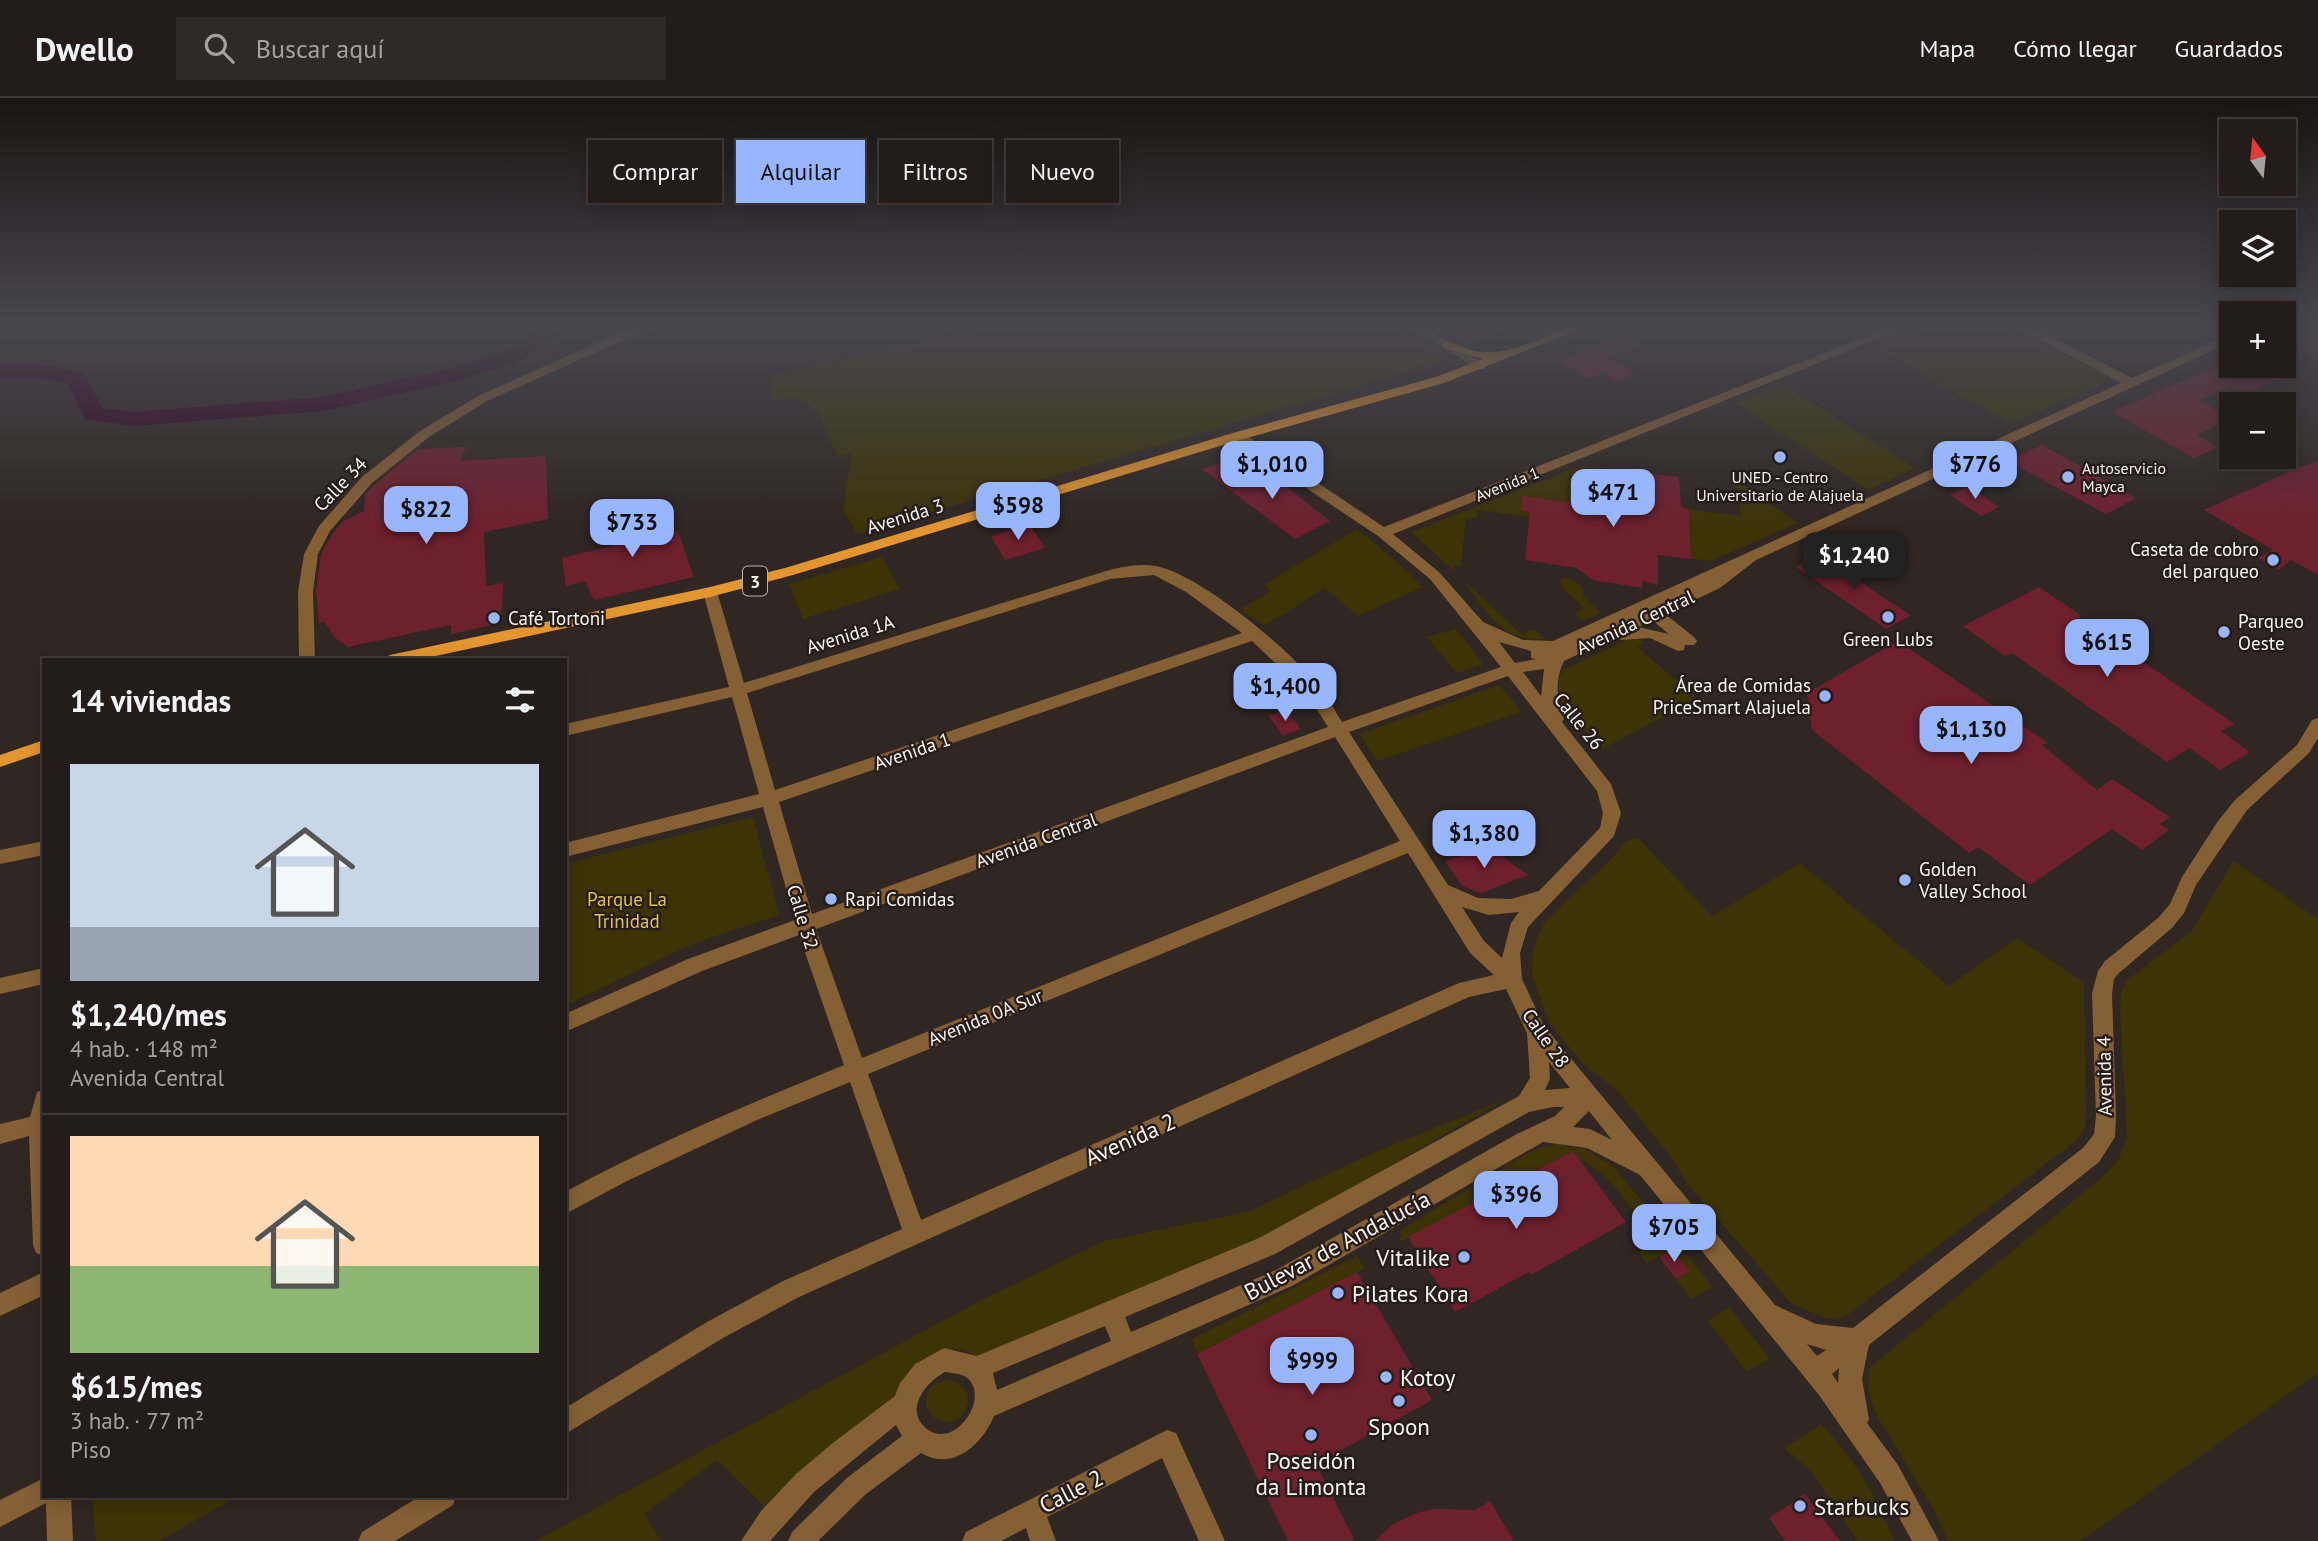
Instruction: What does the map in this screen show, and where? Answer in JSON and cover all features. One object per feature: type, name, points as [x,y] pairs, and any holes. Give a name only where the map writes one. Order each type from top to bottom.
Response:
[{"type":"main road","name":"Avenida 3","points":[[399,658],[710,592],[835,559],[1238,436],[1392,393]]},
{"type":"main road","points":[[0,761],[42,747]]},
{"type":"street","name":"Calle 34","points":[[307,658],[307,568],[311,553],[326,526],[346,501],[391,461],[432,431],[492,393]]},
{"type":"street","name":"Avenida 1","points":[[1383,533],[1735,393]]},
{"type":"street","name":"Avenida Central","points":[[567,1022],[672,974],[1339,729],[1511,669],[1650,614],[1713,571],[1750,558],[2105,393]]},
{"type":"street","points":[[1238,436],[1383,533],[1435,576],[1473,620],[1502,638],[1524,647],[1571,644],[1592,648],[1620,635],[1641,631],[1686,642]]},
{"type":"street","name":"Avenida Central","points":[[1511,669],[1558,657],[1571,644],[1682,592],[1714,585],[1750,558]]},
{"type":"street","name":"Calle 28","points":[[1144,570],[1156,571],[1183,582],[1304,677],[1477,947],[1512,979],[1537,1032],[1861,1431],[1889,1474],[1926,1541]]},
{"type":"street","name":"Avenida 1A","points":[[567,730],[739,690],[1108,575],[1144,570]]},
{"type":"street","points":[[1686,642],[1680,618],[1682,609],[1716,590],[1733,571]]},
{"type":"street","name":"Calle 32","points":[[710,592],[805,925],[915,1235]]},
{"type":"street","points":[[1523,684],[1531,665],[1541,658],[1634,614],[1650,614],[1653,620],[1686,642]]},
{"type":"street","name":"Calle 26","points":[[1473,620],[1598,777],[1610,801],[1611,822],[1608,831],[1544,895]]},
{"type":"street","name":"Avenida 1","points":[[567,849],[768,799],[1253,635]]},
{"type":"street","points":[[1558,657],[1550,669],[1547,687],[1550,704],[1561,732]]},
{"type":"street","name":"Avenida 4","points":[[1815,1372],[2091,1155],[2104,1137],[2106,1116],[2102,993],[2105,977],[2112,967],[2165,923],[2177,908],[2188,881],[2224,826],[2241,805],[2303,748],[2318,724]]},
{"type":"street","name":"Avenida 0A Sur","points":[[567,1203],[682,1143],[750,1112],[1411,844]]},
{"type":"street","points":[[0,857],[42,848]]},
{"type":"street","points":[[1441,891],[1470,904],[1497,909],[1510,908],[1544,895]]},
{"type":"street","points":[[1512,979],[1511,953],[1516,932],[1527,913],[1544,895]]},
{"type":"street","points":[[0,986],[42,976]]},
{"type":"street","name":"Avenida 2","points":[[567,1421],[748,1311],[791,1289],[1466,989],[1512,979]]},
{"type":"street","points":[[1526,1103],[1540,1079],[1537,1032]]},
{"type":"street","name":"Bulevar de Andalucía","points":[[975,1369],[1267,1246],[1526,1103],[1553,1098],[1590,1097]]},
{"type":"street","name":"Bulevar de Andalucía","points":[[986,1406],[1284,1278],[1522,1142],[1562,1123],[1590,1097]]},
{"type":"street","points":[[42,1109],[39,1124],[42,1197]]},
{"type":"street","points":[[0,1134],[39,1124]]},
{"type":"street","points":[[1544,1133],[1590,1139],[1651,1172]]},
{"type":"street","points":[[0,1305],[42,1284]]},
{"type":"street","points":[[1761,1306],[1814,1337],[1859,1340],[1850,1365],[1848,1381],[1850,1399],[1861,1431]]},
{"type":"street","points":[[1112,1313],[1125,1347]]},
{"type":"street","points":[[955,1360],[975,1369],[987,1392],[986,1406],[982,1419],[966,1439],[942,1446],[919,1439],[906,1417],[905,1404],[914,1380],[932,1364],[955,1360]]},
{"type":"street","points":[[754,1541],[771,1517],[824,1462],[905,1404]]},
{"type":"street","points":[[801,1541],[839,1500],[887,1459],[919,1439]]},
{"type":"street","name":"Calle 2","points":[[975,1541],[1167,1442],[1212,1541]]},
{"type":"street","points":[[0,1514],[42,1491]]},
{"type":"street","points":[[58,1498],[60,1541]]},
{"type":"street","points":[[372,1541],[441,1498]]},
{"type":"street","points":[[1032,1511],[1043,1541]]},
{"type":"green space","points":[[771,393],[1335,393],[857,534],[843,510],[852,453],[837,455],[819,414],[797,396],[772,401]]},
{"type":"green space","points":[[1762,393],[1797,393],[1915,468],[1868,490],[1736,403]]},
{"type":"green space","points":[[1957,393],[2080,393],[2011,424]]},
{"type":"green space","points":[[1583,465],[1598,468],[1597,498],[1617,509],[1523,496],[1521,511],[1530,512],[1529,517],[1478,510],[1477,518],[1466,518],[1461,566],[1453,565],[1455,572],[1411,532]]},
{"type":"green space","points":[[1736,480],[1798,523],[1711,561],[1691,559],[1689,509],[1741,516]]},
{"type":"green space","points":[[1357,529],[1423,587],[1358,616],[1325,588],[1264,626],[1241,609],[1271,591],[1263,585]]},
{"type":"green space","points":[[882,557],[900,589],[803,619],[789,584]]},
{"type":"green space","points":[[1460,577],[1521,634],[1534,629],[1545,639],[1529,639],[1505,630],[1486,612]]},
{"type":"green space","points":[[1562,577],[1573,579],[1583,588],[1583,596],[1601,613],[1583,621],[1574,614],[1584,608],[1561,587]]},
{"type":"green space","points":[[1456,629],[1482,662],[1481,665],[1457,673],[1427,637]]},
{"type":"green space","points":[[1636,637],[1644,643],[1637,647],[1698,698],[1603,749],[1578,723],[1563,702],[1559,681],[1563,670],[1625,641],[1624,639]]},
{"type":"green space","points":[[1499,685],[1522,712],[1377,761],[1359,734]]},
{"type":"green space","name":"Parque La Trinidad","points":[[753,817],[779,915],[688,946],[567,1005],[567,864]]},
{"type":"green space","points":[[1638,838],[1712,916],[1800,863],[1949,986],[2017,938],[2084,982],[2085,1128],[2076,1141],[1845,1317],[1828,1319],[1792,1304],[1688,1185],[1671,1157],[1616,1089],[1583,1064],[1549,1023],[1532,975],[1533,951],[1545,922],[1615,855],[1624,842]]},
{"type":"green space","points":[[2233,861],[2318,919],[2318,1373],[2081,1541],[1948,1541],[1934,1510],[1877,1416],[1868,1391],[1869,1368],[2100,1179],[2118,1161],[2127,1138],[2121,992],[2126,981],[2192,931]]},
{"type":"green space","points":[[1506,1099],[1251,1246],[981,1358],[962,1349],[941,1350],[920,1361],[904,1378],[897,1398],[766,1508],[717,1460],[645,1514],[661,1541],[535,1541],[981,1300],[1104,1241],[1250,1211],[1370,1154]]},
{"type":"green space","points":[[1557,1144],[1584,1149],[1613,1166],[1713,1287],[1691,1299],[1676,1279],[1689,1271],[1672,1250],[1647,1263],[1640,1254],[1642,1222],[1626,1201],[1609,1180],[1589,1164],[1564,1156],[1400,1242],[1401,1230],[1522,1156]]},
{"type":"green space","points":[[1357,1256],[1365,1268],[1197,1354],[1192,1339]]},
{"type":"green space","points":[[1729,1307],[1770,1359],[1747,1372],[1708,1321]]},
{"type":"green space","points":[[947,1380],[962,1386],[968,1401],[962,1416],[947,1422],[932,1416],[926,1401],[932,1386]]},
{"type":"green space","points":[[1821,1424],[1844,1450],[1864,1479],[1894,1541],[1857,1541],[1811,1471],[1784,1448]]},
{"type":"green space","points":[[92,1498],[227,1498],[228,1502],[160,1541],[96,1541]]},
{"type":"building","points":[[2155,393],[2214,393],[2199,400],[2219,411],[2219,423],[2197,435],[2218,447],[2194,458],[2112,412]]},
{"type":"building","name":"Autoservicio Mayca","points":[[2042,445],[2136,498],[2106,514],[2008,461]]},
{"type":"building","points":[[466,447],[460,461],[546,456],[548,519],[484,532],[486,586],[503,583],[501,623],[451,634],[451,625],[348,647],[334,637],[325,622],[319,623],[316,592],[321,555],[329,539],[342,522],[364,511],[365,495],[372,487],[418,449]]},
{"type":"building","points":[[2318,461],[2318,575],[2291,560],[2278,570],[2258,558],[2273,550],[2204,510]]},
{"type":"building","points":[[1222,463],[1253,486],[1273,476],[1330,521],[1295,539],[1202,469]]},
{"type":"building","points":[[1598,468],[1679,477],[1681,507],[1689,509],[1691,559],[1658,555],[1658,585],[1642,581],[1642,588],[1593,580],[1576,568],[1525,560],[1530,512],[1521,511],[1522,496],[1596,506]]},
{"type":"building","points":[[1966,487],[1999,507],[1981,516],[1950,495]]},
{"type":"building","points":[[662,509],[673,532],[678,532],[694,577],[594,600],[585,581],[566,586],[562,558],[621,544],[613,521]]},
{"type":"building","points":[[1030,525],[1045,548],[1005,560],[991,536]]},
{"type":"building","points":[[1820,555],[1911,615],[1886,629],[1796,567]]},
{"type":"building","points":[[2039,587],[2082,616],[2078,618],[2235,724],[2221,731],[2250,752],[2220,770],[2189,748],[2167,762],[2012,653],[2005,656],[1963,626]]},
{"type":"building","points":[[1898,641],[2048,743],[2042,745],[2097,790],[2112,779],[2170,817],[2160,824],[2169,830],[2142,850],[2112,829],[2030,885],[1978,847],[1969,853],[1812,730],[1807,693]]},
{"type":"building","points":[[1287,710],[1301,729],[1282,735],[1269,716]]},
{"type":"building","points":[[1489,847],[1528,875],[1481,893],[1462,886],[1445,861]]},
{"type":"building","points":[[1573,1151],[1626,1222],[1531,1275],[1529,1272],[1455,1312],[1408,1237]]},
{"type":"building","points":[[1672,1250],[1690,1271],[1676,1279],[1659,1257]]},
{"type":"building","points":[[1357,1272],[1432,1400],[1316,1464],[1355,1541],[1288,1541],[1197,1354]]},
{"type":"building","name":"Starbucks","points":[[1805,1494],[1840,1541],[1785,1541],[1769,1518]]},
{"type":"building","points":[[1490,1501],[1514,1541],[1375,1541],[1393,1524],[1419,1512],[1436,1509],[1475,1510]]},
{"type":"waterway","points":[[84,393],[93,414],[134,419],[322,404],[370,393]]},
{"type":"place","name":"UNED - Centro Universitario de Alajuela","points":[[1780,457]]},
{"type":"place","name":"Autoservicio Mayca","points":[[2068,477]]},
{"type":"place","name":"Caseta de cobro del parqueo","points":[[2273,560]]},
{"type":"place","name":"Green Lubs","points":[[1888,617]]},
{"type":"place","name":"Café Tortoni","points":[[494,618]]},
{"type":"place","name":"Parqueo Oeste","points":[[2224,632]]},
{"type":"place","name":"Área de Comidas PriceSmart Alajuela","points":[[1825,696]]},
{"type":"place","name":"Golden Valley School","points":[[1905,880]]},
{"type":"place","name":"Rapi Comidas","points":[[831,899]]},
{"type":"place","name":"Vitalike","points":[[1464,1257]]},
{"type":"place","name":"Pilates Kora","points":[[1338,1293]]},
{"type":"place","name":"Kotoy","points":[[1386,1377]]},
{"type":"place","name":"Spoon","points":[[1399,1401]]},
{"type":"place","name":"Poseidón da Limonta","points":[[1311,1435]]},
{"type":"place","name":"Starbucks","points":[[1800,1506]]}]
